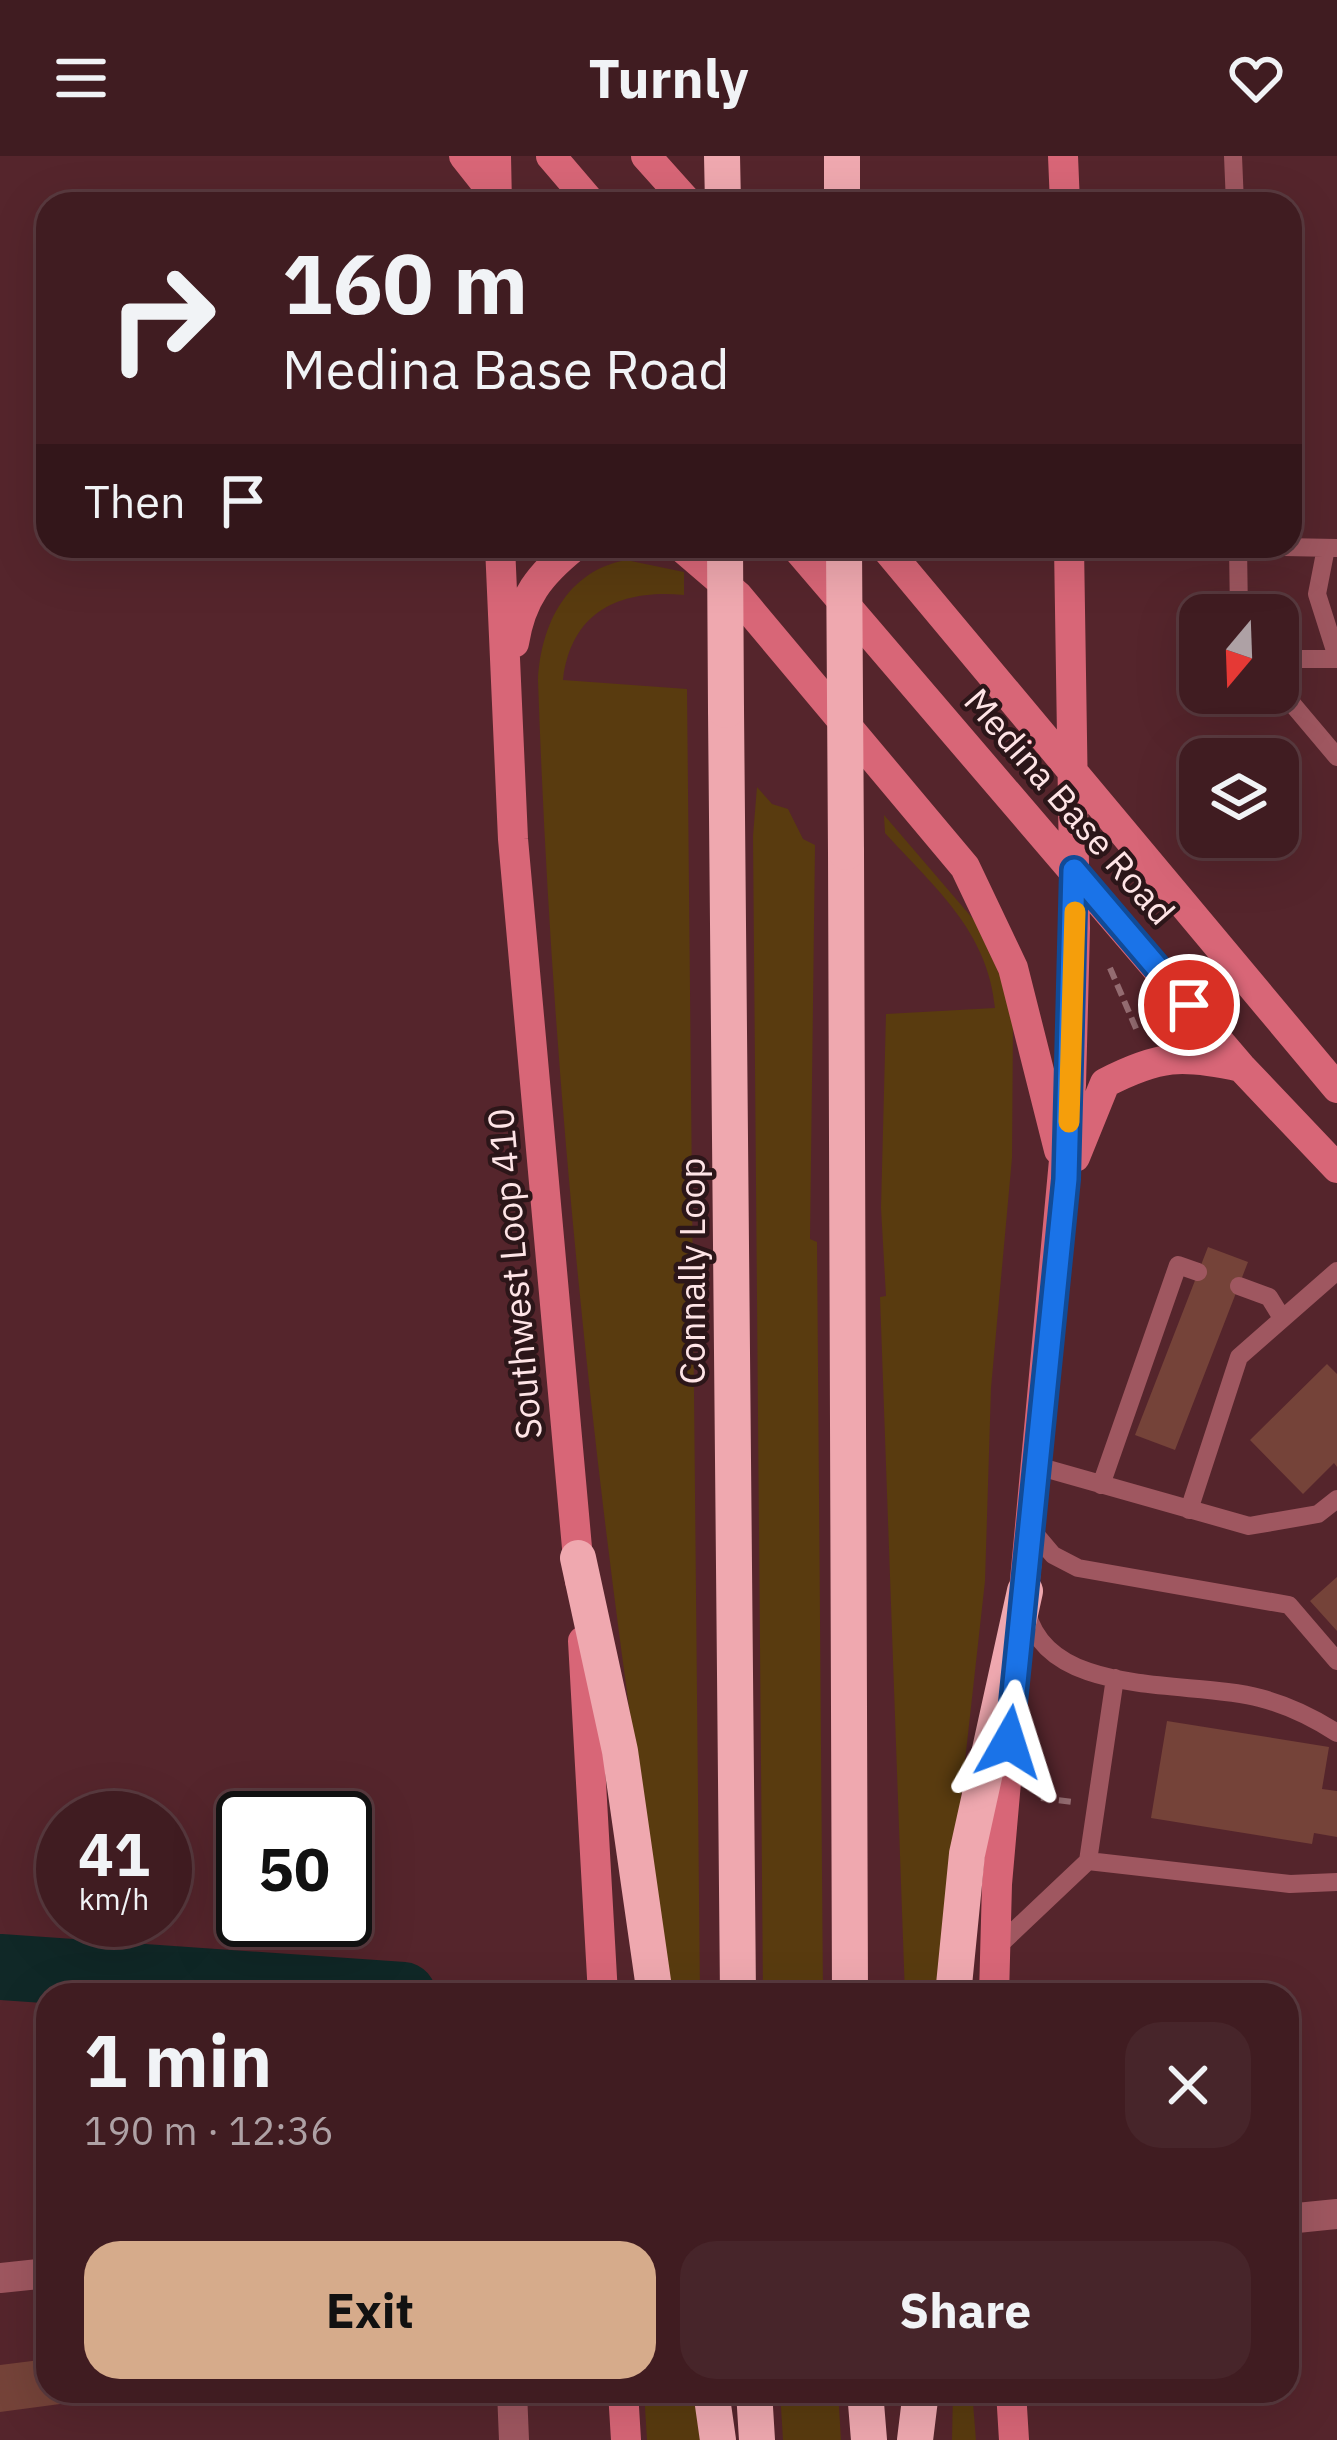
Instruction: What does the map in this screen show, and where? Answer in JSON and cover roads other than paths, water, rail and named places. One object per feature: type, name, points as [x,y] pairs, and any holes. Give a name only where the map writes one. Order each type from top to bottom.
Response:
[{"type":"highway","points":[[722,156],[723,192]]},
{"type":"highway","points":[[842,156],[842,192]]},
{"type":"highway","name":"Connally Loop","points":[[725,558],[738,1983]]},
{"type":"highway","points":[[844,558],[850,1983]]},
{"type":"highway","points":[[578,1558],[620,1750],[653,1983]]},
{"type":"highway","points":[[954,1983],[967,1854],[1025,1591]]},
{"type":"highway","points":[[713,2403],[718,2440]]},
{"type":"highway","points":[[755,2403],[757,2440]]},
{"type":"highway","points":[[866,2403],[868,2440]]},
{"type":"highway","points":[[915,2440],[920,2403]]},
{"type":"main road","points":[[464,156],[491,192]]},
{"type":"main road","points":[[496,156],[498,192]]},
{"type":"main road","points":[[551,156],[582,192]]},
{"type":"main road","points":[[646,156],[678,192]]},
{"type":"main road","points":[[1063,156],[1064,192]]},
{"type":"main road","name":"Southwest Loop 410","points":[[500,558],[505,706],[578,1558],[602,1983]]},
{"type":"main road","points":[[505,706],[519,607],[545,570],[560,558]]},
{"type":"main road","points":[[694,558],[737,595],[965,867],[1013,968],[1066,1179]]},
{"type":"main road","name":"Medina Base Road","points":[[805,558],[1241,1067],[1337,1168]]},
{"type":"main road","name":"Medina Base Road","points":[[894,558],[1337,1088]]},
{"type":"main road","points":[[994,1983],[1025,1591],[1066,1179],[1074,870],[1070,558]]},
{"type":"main road","points":[[1066,1179],[1105,1083],[1148,1060],[1192,1056],[1241,1067]]},
{"type":"main road","points":[[624,2403],[626,2440]]},
{"type":"main road","points":[[1012,2403],[1014,2440]]},
{"type":"street","points":[[1299,2218],[1337,2214]]},
{"type":"street","points":[[0,2278],[36,2274]]},
{"type":"street","points":[[512,2403],[514,2440]]},
{"type":"lane","points":[[1233,156],[1234,192]]},
{"type":"lane","points":[[1299,659],[1337,658],[1317,594],[1332,548],[1302,547]]},
{"type":"lane","points":[[1238,558],[1239,594]]},
{"type":"lane","points":[[1299,712],[1336,755]]},
{"type":"lane","points":[[1101,1485],[1178,1265],[1198,1272]]},
{"type":"lane","points":[[1190,1510],[1239,1357],[1337,1271]]},
{"type":"lane","points":[[1239,1286],[1269,1297],[1282,1318]]},
{"type":"lane","points":[[1037,1466],[1249,1526],[1318,1514],[1337,1499]]},
{"type":"lane","points":[[1031,1529],[1053,1555],[1078,1568],[1289,1605],[1337,1661]]},
{"type":"lane","points":[[1025,1591],[1038,1641],[1073,1666],[1115,1678],[1258,1697],[1337,1733]]},
{"type":"lane","points":[[994,1949],[1088,1861],[1115,1678]]},
{"type":"lane","points":[[1088,1861],[1289,1884],[1337,1882]]},
{"type":"waterway","points":[[0,1967],[230,1983]]}]
